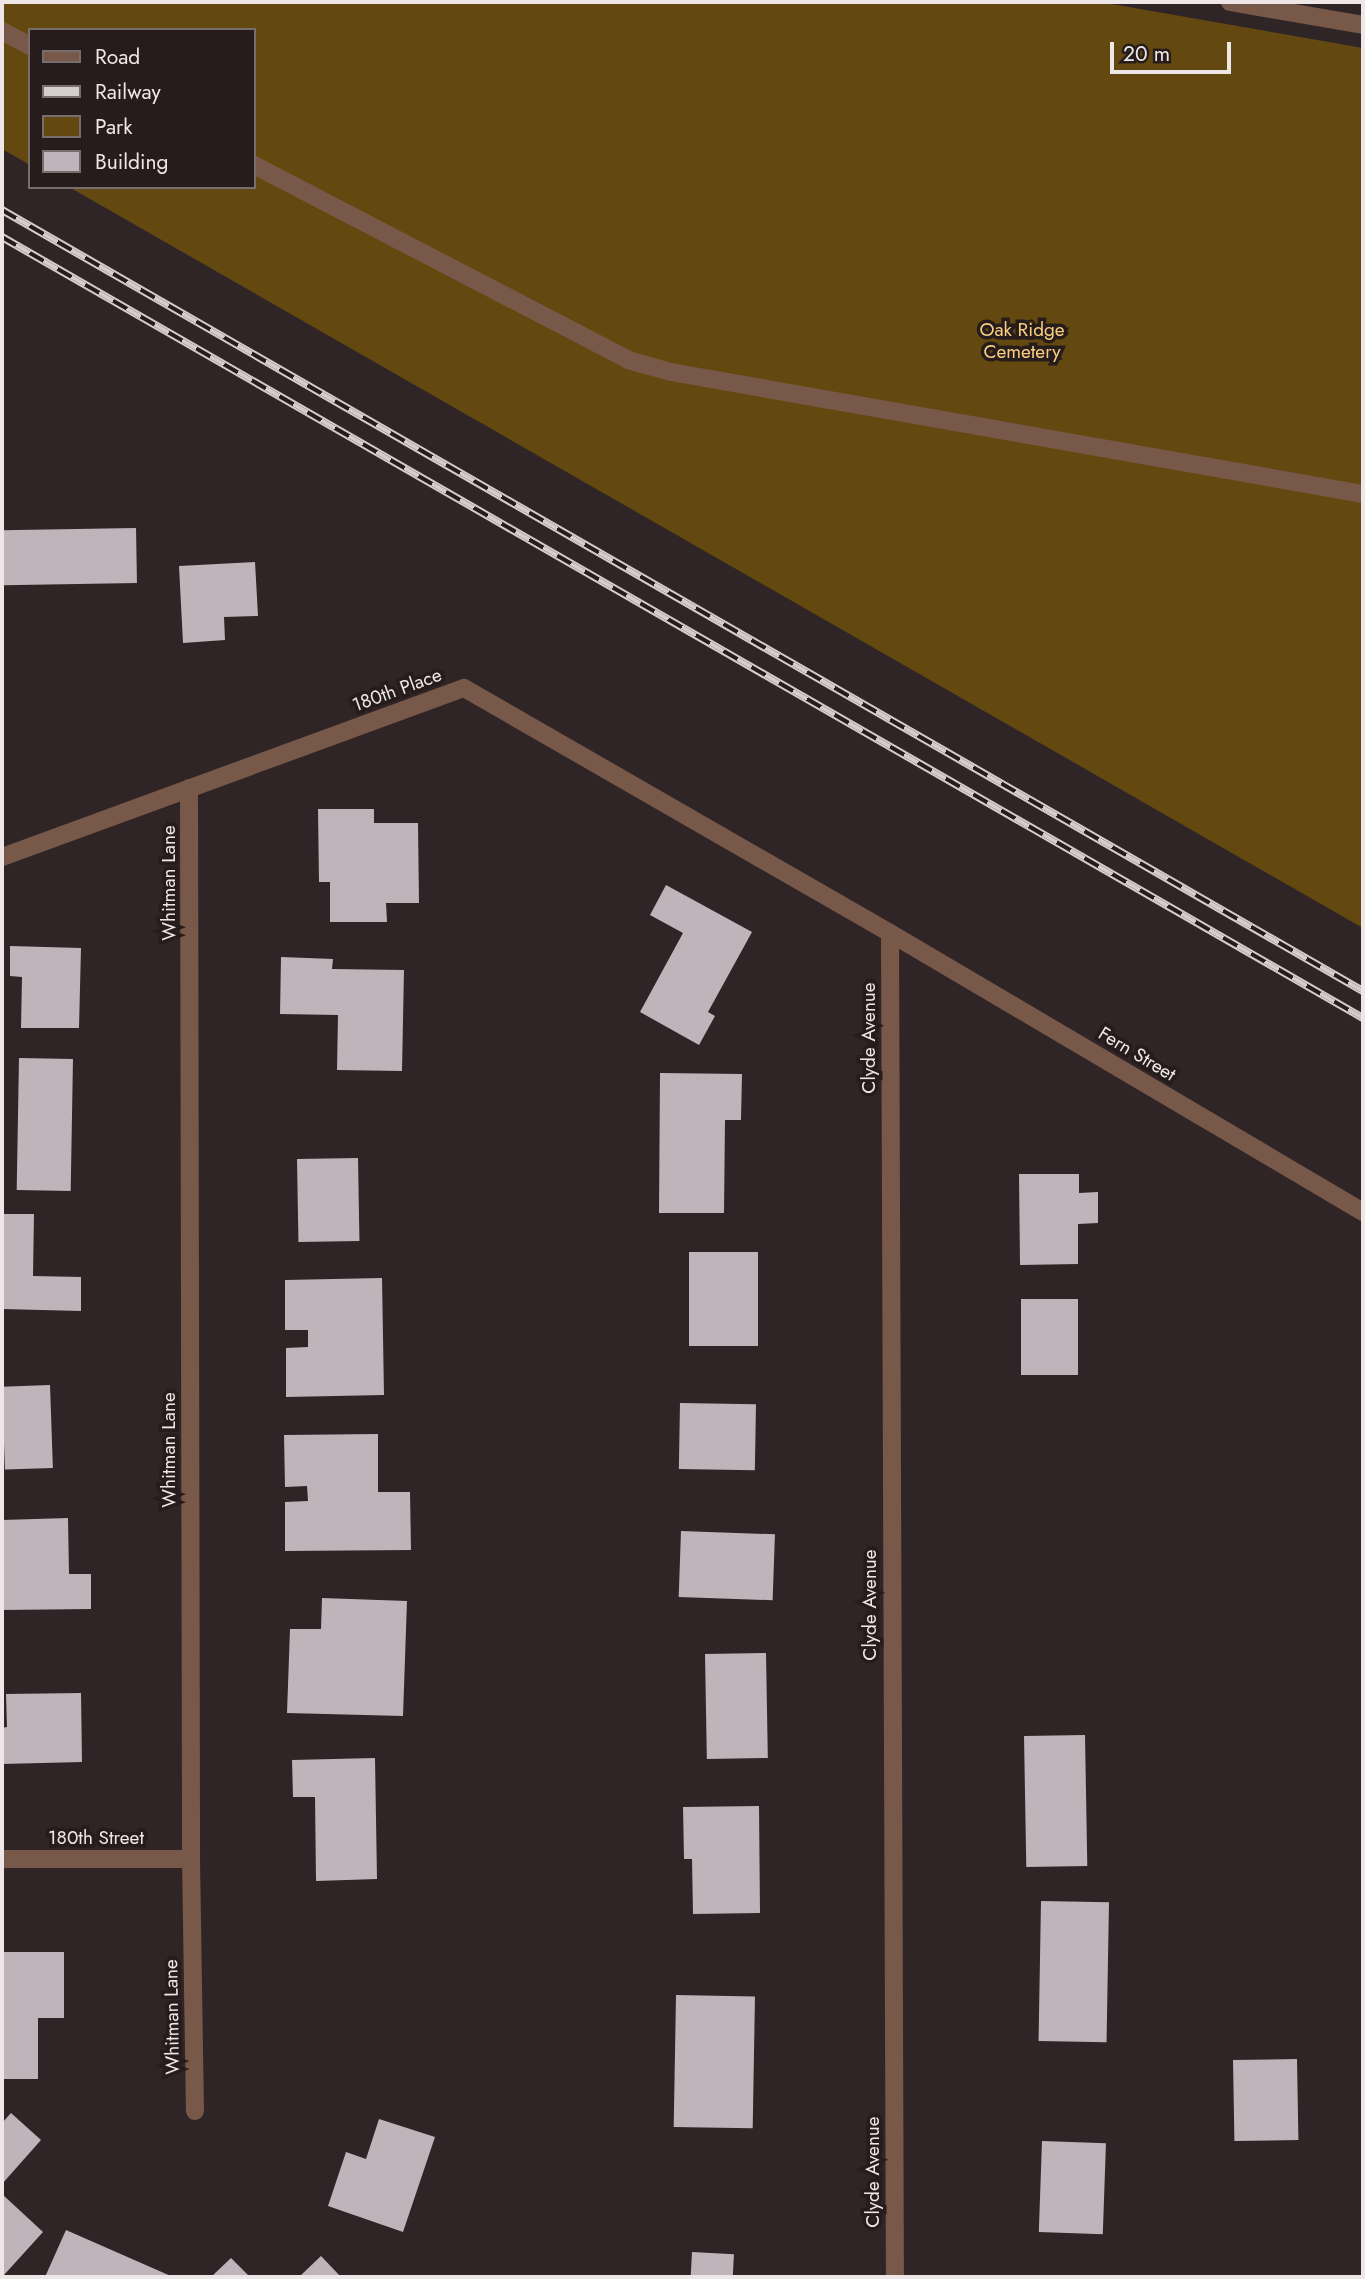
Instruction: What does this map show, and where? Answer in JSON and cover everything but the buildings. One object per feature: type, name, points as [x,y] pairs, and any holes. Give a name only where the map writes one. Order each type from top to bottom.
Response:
[{"type":"street","points":[[1230,2],[1363,25]]},
{"type":"street","points":[[2,31],[28,45]]},
{"type":"street","points":[[256,166],[628,360],[671,372],[1363,494]]},
{"type":"street","name":"180th Place","points":[[2,857],[464,688],[890,933]]},
{"type":"street","name":"Whitman Lane","points":[[189,789],[191,1859],[195,2111]]},
{"type":"street","name":"Fern Street","points":[[890,933],[1363,1212]]},
{"type":"street","name":"Clyde Avenue","points":[[890,933],[895,2277]]},
{"type":"street","name":"180th Street","points":[[2,1859],[191,1859]]},
{"type":"green space","name":"Oak Ridge Cemetery","points":[[2,2],[1100,2],[1363,48],[1363,928],[72,189],[256,189],[256,28],[28,28],[28,164],[2,149]]},
{"type":"railway","points":[[2,210],[1363,991]]},
{"type":"railway","points":[[2,237],[1363,1018]]}]
